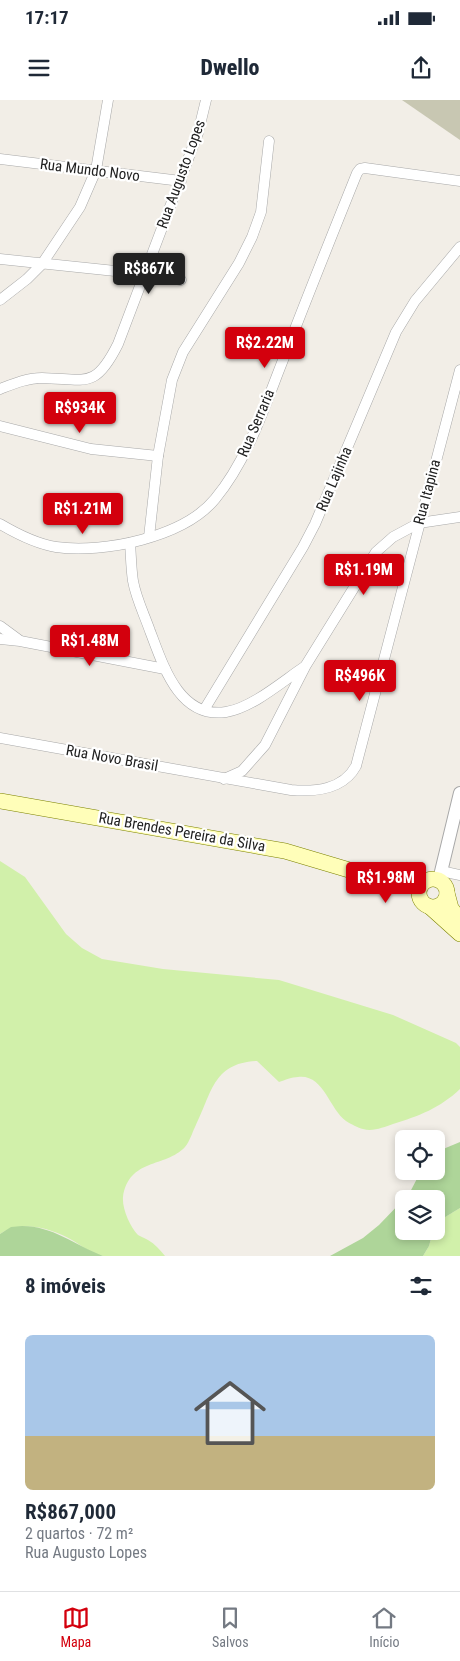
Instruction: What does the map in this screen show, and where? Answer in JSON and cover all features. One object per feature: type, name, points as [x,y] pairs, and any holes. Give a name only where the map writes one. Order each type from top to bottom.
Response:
[{"type":"main road","name":"Rua Brendes Pereira da Silva","points":[[0,801],[259,845],[311,858],[403,886],[422,883]]},
{"type":"main road","name":"Rua Brendes Pereira da Silva","points":[[362,875],[427,905],[460,934]]},
{"type":"main road","points":[[433,879],[442,881],[442,904],[427,905],[419,894],[422,883],[433,879]]},
{"type":"main road","points":[[442,881],[451,908],[460,920]]},
{"type":"street","points":[[0,300],[28,279],[42,264],[80,208],[96,170],[108,100]]},
{"type":"street","name":"Rua Augusto Lopes","points":[[0,389],[27,380],[41,378],[75,381],[87,379],[96,375],[106,366],[118,344],[181,181],[198,133],[206,100]]},
{"type":"street","points":[[149,537],[158,456],[172,380],[183,352],[246,250],[257,224],[264,196],[269,141]]},
{"type":"street","name":"Rua Mundo Novo","points":[[0,159],[181,181]]},
{"type":"street","name":"Rua Serraria","points":[[0,524],[17,533],[56,547],[97,546],[130,543],[149,537],[182,525],[200,513],[214,500],[241,460],[251,439],[360,169],[460,181]]},
{"type":"street","name":"Rua Lajinha","points":[[204,710],[307,540],[396,332],[415,301],[460,247]]},
{"type":"street","points":[[0,259],[144,274],[181,280]]},
{"type":"street","name":"Rua Itapina","points":[[223,779],[306,792],[331,787],[352,774],[356,766],[460,370]]},
{"type":"street","points":[[0,426],[91,449],[158,456]]},
{"type":"street","points":[[223,779],[234,776],[242,771],[265,745],[306,665],[376,552],[393,537],[419,523],[460,517]]},
{"type":"street","points":[[130,543],[137,595],[165,669],[178,692],[194,705],[204,710],[215,712],[238,709],[306,665]]},
{"type":"street","points":[[0,626],[20,641]]},
{"type":"street","points":[[0,639],[20,641],[165,669]]},
{"type":"street","name":"Rua Novo Brasil","points":[[0,738],[223,779]]},
{"type":"street","points":[[460,793],[442,881],[460,875]]},
{"type":"shaded area","points":[[402,100],[460,100],[460,140]]},
{"type":"green space","points":[[0,861],[25,877],[66,934],[82,948],[102,959],[163,969],[279,980],[393,1015],[456,1043],[460,1047],[460,1089],[437,1106],[420,1114],[382,1128],[367,1130],[359,1128],[340,1116],[320,1086],[314,1081],[298,1077],[279,1082],[257,1061],[242,1063],[222,1074],[215,1082],[190,1140],[185,1147],[177,1154],[140,1170],[132,1176],[127,1185],[123,1202],[129,1223],[138,1235],[153,1243],[165,1256],[103,1256],[91,1252],[55,1232],[36,1227],[18,1227],[0,1234]]},
{"type":"green space","points":[[460,1142],[460,1208],[445,1217],[445,1190],[411,1190],[416,1180],[445,1180],[445,1148]]},
{"type":"green space","points":[[395,1208],[395,1240],[431,1240],[429,1246],[423,1256],[330,1256],[363,1238]]},
{"type":"green space","points":[[460,1208],[460,1256],[423,1256],[431,1240],[445,1240],[445,1217]]},
{"type":"green space","points":[[22,1226],[44,1229],[103,1256],[0,1256],[0,1234],[11,1227]]}]
